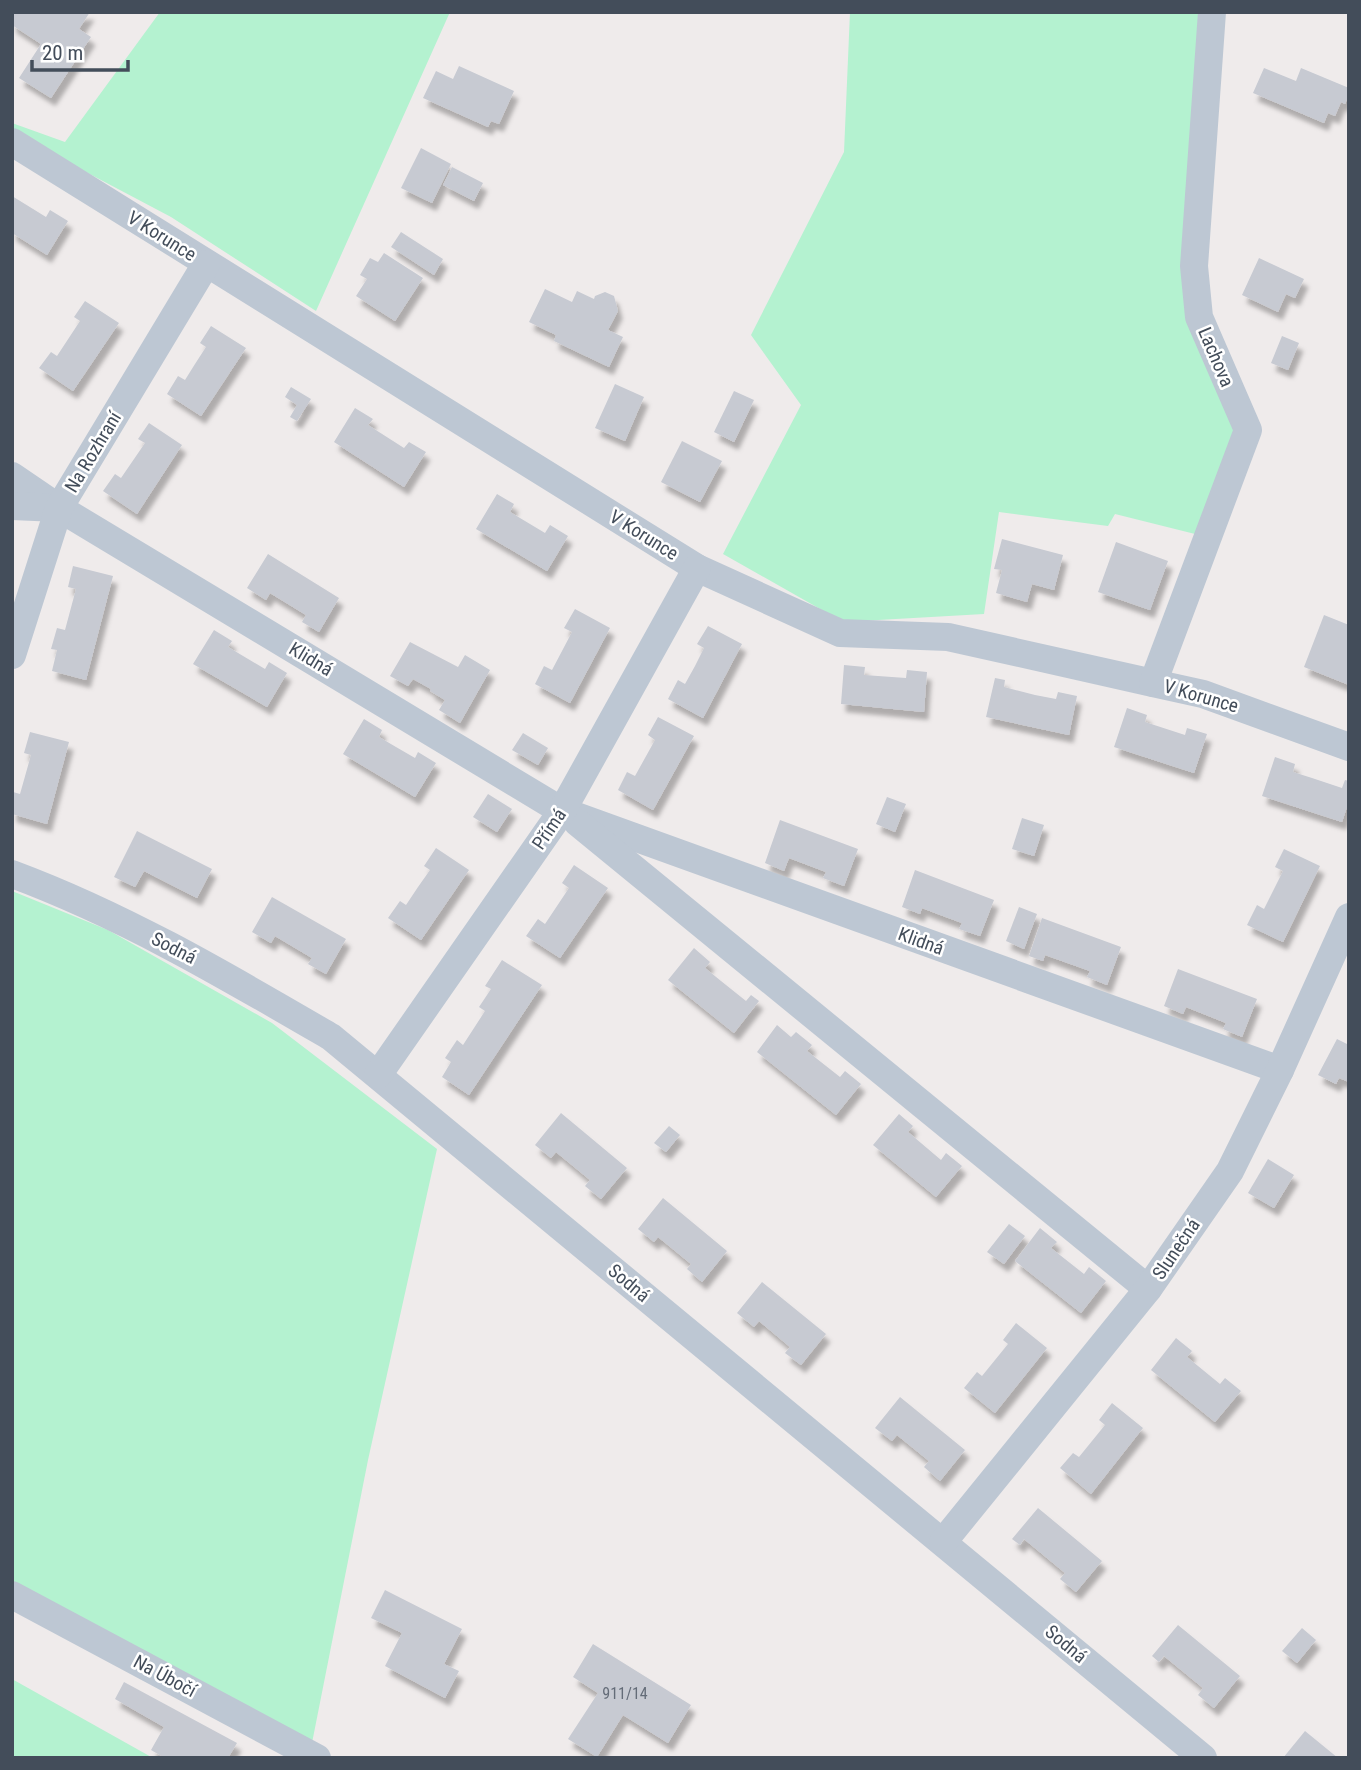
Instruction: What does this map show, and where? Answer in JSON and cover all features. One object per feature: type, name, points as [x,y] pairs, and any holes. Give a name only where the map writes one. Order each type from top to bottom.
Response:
[{"type":"street","name":"Lachova","points":[[1153,682],[1248,430],[1199,317],[1194,266],[1212,12]]},
{"type":"street","name":"V Korunce","points":[[12,142],[697,568],[840,633],[948,637],[1153,682],[1203,694],[1349,747]]},
{"type":"street","name":"Na Rozhraní","points":[[12,655],[59,508],[206,264]]},
{"type":"street","name":"Klidná","points":[[12,476],[59,508],[562,810],[1148,1289]]},
{"type":"street","name":"Klidná","points":[[12,506],[59,508]]},
{"type":"street","name":"Přímá","points":[[378,1075],[562,810],[697,568]]},
{"type":"street","name":"Klidná","points":[[562,810],[1280,1070]]},
{"type":"street","name":"Sodná","points":[[12,874],[44,886],[184,952],[331,1037],[1203,1758]]},
{"type":"street","name":"Slunečná","points":[[943,1542],[1148,1289],[1230,1171],[1280,1070],[1349,917]]},
{"type":"street","name":"Na Úbočí","points":[[12,1595],[317,1758]]},
{"type":"green space","points":[[160,12],[450,12],[316,311],[171,217],[12,133],[12,123],[65,142]]},
{"type":"green space","points":[[850,12],[1203,12],[1184,272],[1235,429],[1199,535],[1115,514],[1108,526],[999,512],[984,614],[843,622],[723,554],[801,405],[751,335],[844,152]]},
{"type":"green space","points":[[12,891],[108,930],[272,1023],[437,1149],[368,1460],[312,1743],[12,1586]]},
{"type":"green space","points":[[12,1679],[153,1758],[12,1758]]},
{"type":"building","points":[[12,12],[90,12],[79,29],[91,37],[51,98],[19,78],[41,44],[12,25]]},
{"type":"building","points":[[459,66],[514,91],[499,124],[491,121],[488,127],[423,98],[436,71],[453,79]]},
{"type":"building","points":[[1264,68],[1296,81],[1301,68],[1349,88],[1349,94],[1345,104],[1341,102],[1335,116],[1328,113],[1324,123],[1253,93]]},
{"type":"building","points":[[421,148],[451,164],[432,203],[401,188]]},
{"type":"building","points":[[452,167],[483,183],[474,201],[443,185]]},
{"type":"building","points":[[12,196],[46,217],[50,210],[68,221],[47,255],[12,233]]},
{"type":"building","points":[[401,232],[443,259],[434,275],[391,247]]},
{"type":"building","points":[[384,253],[423,278],[395,321],[356,296],[367,279],[360,275],[370,258],[378,262]]},
{"type":"building","points":[[1259,258],[1304,279],[1295,298],[1286,294],[1278,312],[1242,295]]},
{"type":"building","points":[[545,289],[572,302],[577,291],[594,299],[605,292],[614,296],[618,311],[608,330],[623,337],[609,367],[554,341],[556,335],[529,322]]},
{"type":"building","points":[[85,301],[119,323],[73,391],[39,368],[51,352],[57,356],[80,321],[74,317]]},
{"type":"building","points":[[211,326],[246,348],[201,416],[167,394],[178,376],[185,380],[206,347],[200,343]]},
{"type":"building","points":[[1282,336],[1299,343],[1288,370],[1271,363]]},
{"type":"building","points":[[615,384],[644,397],[625,441],[595,428]]},
{"type":"building","points":[[291,387],[311,399],[297,421],[290,417],[297,405],[285,397]]},
{"type":"building","points":[[734,391],[754,400],[734,442],[714,432]]},
{"type":"building","points":[[355,408],[373,419],[368,425],[404,448],[409,442],[426,452],[404,487],[334,442]]},
{"type":"building","points":[[149,423],[182,445],[137,514],[103,491],[115,474],[121,478],[145,443],[138,439]]},
{"type":"building","points":[[682,441],[722,461],[700,502],[661,482]]},
{"type":"building","points":[[497,494],[514,504],[510,512],[545,533],[550,525],[568,536],[547,571],[476,529]]},
{"type":"building","points":[[1002,539],[1063,555],[1054,590],[1032,584],[1027,602],[996,593],[1002,570],[994,569]]},
{"type":"building","points":[[1116,542],[1168,561],[1150,610],[1098,592]]},
{"type":"building","points":[[268,554],[339,598],[319,632],[302,622],[306,615],[270,593],[266,600],[247,588]]},
{"type":"building","points":[[73,566],[113,576],[86,680],[52,671],[57,650],[51,649],[57,628],[65,630],[76,589],[68,587]]},
{"type":"building","points":[[575,609],[610,628],[570,703],[535,684],[544,666],[552,670],[572,632],[564,628]]},
{"type":"building","points":[[1324,615],[1349,625],[1349,685],[1304,667]]},
{"type":"building","points":[[708,626],[742,644],[703,718],[668,699],[678,680],[685,684],[695,666],[704,648],[697,644]]},
{"type":"building","points":[[214,630],[232,641],[228,647],[265,669],[269,662],[287,673],[267,707],[193,664]]},
{"type":"building","points":[[410,642],[458,667],[465,655],[490,670],[460,723],[439,710],[445,700],[430,691],[431,689],[413,679],[408,686],[390,676]]},
{"type":"building","points":[[844,665],[865,667],[864,675],[906,678],[907,670],[927,672],[924,712],[841,704]]},
{"type":"building","points":[[995,678],[1005,680],[1004,687],[1035,695],[1056,699],[1058,692],[1077,696],[1069,735],[986,717]]},
{"type":"building","points":[[1127,708],[1147,715],[1145,722],[1185,735],[1187,728],[1207,734],[1194,773],[1114,747]]},
{"type":"building","points":[[658,717],[694,736],[653,810],[618,790],[627,772],[635,776],[655,740],[648,735]]},
{"type":"building","points":[[364,719],[382,730],[379,737],[415,758],[418,752],[436,763],[415,797],[343,754]]},
{"type":"building","points":[[30,732],[69,742],[47,824],[12,814],[13,792],[20,794],[31,755],[24,753]]},
{"type":"building","points":[[523,733],[548,748],[538,765],[512,750]]},
{"type":"building","points":[[1275,757],[1295,764],[1293,772],[1342,788],[1345,780],[1349,781],[1349,801],[1342,822],[1262,796]]},
{"type":"building","points":[[488,794],[512,809],[497,832],[473,817]]},
{"type":"building","points":[[887,797],[906,804],[895,832],[876,824]]},
{"type":"building","points":[[1022,818],[1044,825],[1034,856],[1012,849]]},
{"type":"building","points":[[780,820],[858,849],[844,886],[823,878],[826,872],[789,858],[784,871],[765,863]]},
{"type":"building","points":[[137,831],[212,869],[197,898],[144,871],[135,887],[114,877]]},
{"type":"building","points":[[436,848],[469,870],[421,940],[388,918],[400,901],[406,905],[430,870],[424,866]]},
{"type":"building","points":[[1284,849],[1320,866],[1283,942],[1247,925],[1257,905],[1264,909],[1283,871],[1275,867]]},
{"type":"building","points":[[574,865],[608,888],[560,958],[526,936],[538,919],[545,924],[569,888],[562,883]]},
{"type":"building","points":[[915,870],[994,900],[980,936],[959,929],[962,923],[922,908],[920,914],[902,907]]},
{"type":"building","points":[[272,897],[346,939],[326,974],[308,964],[312,958],[275,936],[271,943],[252,932]]},
{"type":"building","points":[[1019,907],[1037,914],[1024,949],[1006,941]]},
{"type":"building","points":[[1042,918],[1121,947],[1107,985],[1087,977],[1090,971],[1045,955],[1043,961],[1029,956]]},
{"type":"building","points":[[694,948],[710,962],[705,968],[746,1001],[751,995],[759,1001],[734,1033],[668,980]]},
{"type":"building","points":[[502,960],[542,985],[469,1095],[442,1077],[451,1062],[445,1058],[457,1040],[463,1045],[485,1011],[479,1007],[491,989],[485,986]]},
{"type":"building","points":[[1178,969],[1257,999],[1242,1037],[1223,1029],[1226,1023],[1186,1007],[1183,1014],[1164,1006]]},
{"type":"building","points":[[777,1025],[791,1037],[796,1032],[812,1045],[807,1051],[840,1077],[845,1071],[861,1084],[836,1115],[757,1052]]},
{"type":"building","points":[[1337,1039],[1349,1045],[1349,1082],[1339,1078],[1336,1084],[1318,1075]]},
{"type":"building","points":[[561,1113],[627,1168],[601,1199],[585,1186],[590,1180],[556,1152],[551,1158],[535,1145]]},
{"type":"building","points":[[899,1114],[913,1126],[908,1132],[941,1160],[946,1153],[962,1166],[936,1197],[873,1145]]},
{"type":"building","points":[[669,1126],[680,1135],[666,1152],[654,1143]]},
{"type":"building","points":[[1268,1159],[1294,1175],[1274,1208],[1248,1193]]},
{"type":"building","points":[[663,1198],[727,1251],[702,1282],[687,1269],[691,1264],[658,1237],[654,1242],[638,1229]]},
{"type":"building","points":[[1009,1224],[1025,1236],[1004,1264],[987,1252]]},
{"type":"building","points":[[1040,1228],[1057,1242],[1051,1248],[1084,1274],[1089,1267],[1106,1281],[1081,1313],[1015,1261]]},
{"type":"building","points":[[762,1282],[826,1334],[801,1365],[785,1353],[790,1347],[759,1321],[754,1327],[737,1313]]},
{"type":"building","points":[[1016,1323],[1047,1348],[995,1413],[964,1388],[977,1372],[982,1376],[1008,1344],[1003,1340]]},
{"type":"building","points":[[1176,1338],[1192,1351],[1187,1357],[1220,1384],[1225,1378],[1241,1391],[1215,1422],[1151,1370]]},
{"type":"building","points":[[900,1397],[965,1450],[940,1481],[924,1467],[929,1461],[897,1435],[892,1441],[875,1428]]},
{"type":"building","points":[[1112,1403],[1143,1428],[1091,1494],[1060,1468],[1073,1453],[1079,1457],[1105,1425],[1099,1420]]},
{"type":"building","points":[[1038,1508],[1102,1561],[1076,1592],[1060,1579],[1065,1573],[1024,1539],[1020,1545],[1012,1539]]},
{"type":"building","points":[[385,1590],[462,1629],[444,1664],[459,1671],[445,1698],[385,1666],[402,1633],[371,1618]]},
{"type":"building","points":[[1178,1625],[1240,1676],[1214,1708],[1198,1695],[1203,1688],[1164,1656],[1159,1662],[1152,1656]]},
{"type":"building","points":[[1302,1628],[1316,1640],[1297,1663],[1282,1651]]},
{"type":"building","points":[[593,1644],[691,1705],[668,1743],[623,1715],[597,1757],[568,1739],[598,1693],[573,1677]]},
{"type":"building","points":[[124,1682],[237,1743],[228,1758],[165,1758],[151,1750],[164,1727],[115,1699]]},
{"type":"building","points":[[1305,1731],[1338,1758],[1283,1758]]}]
